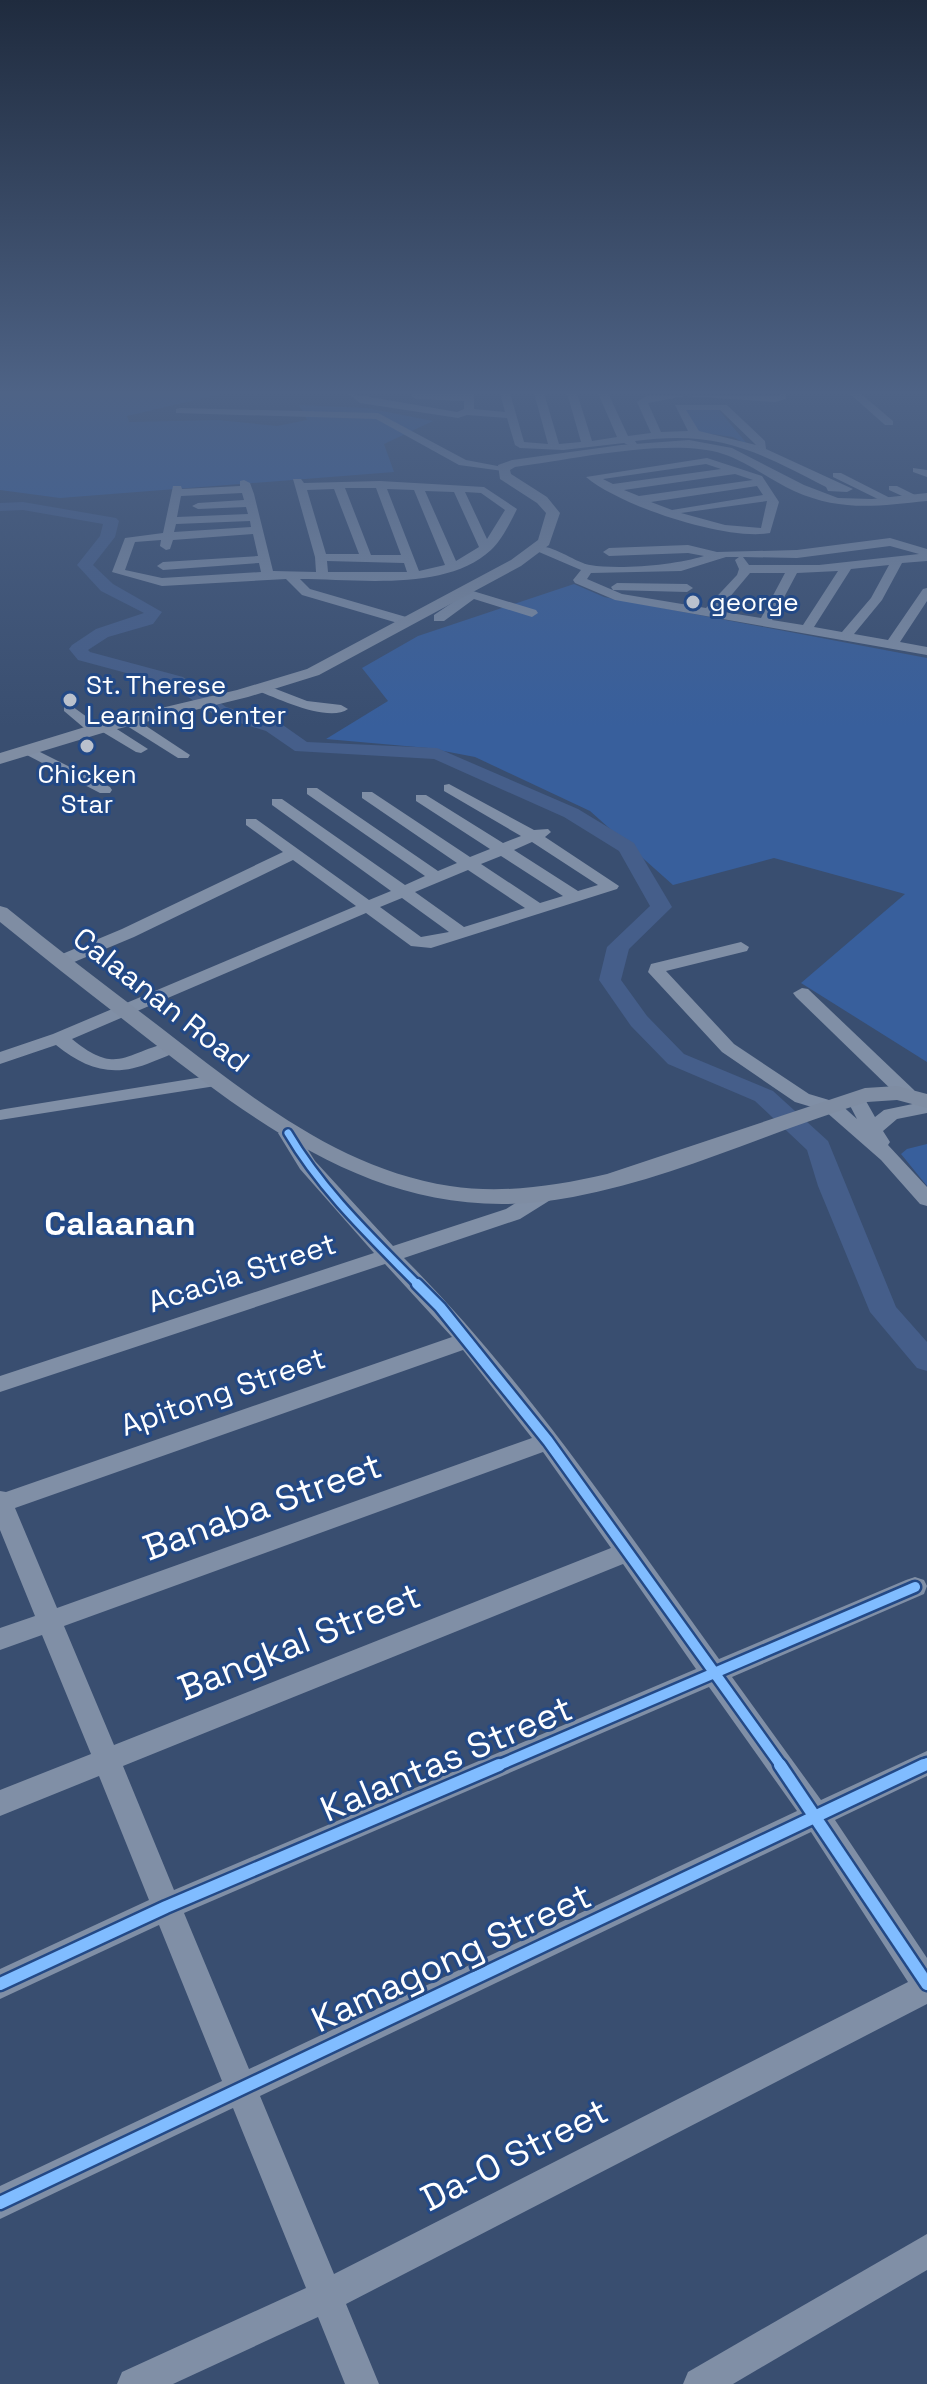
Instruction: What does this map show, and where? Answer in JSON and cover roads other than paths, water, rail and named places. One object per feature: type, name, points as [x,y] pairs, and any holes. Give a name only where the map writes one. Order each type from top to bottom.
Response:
[{"type":"main road","points":[[0,759],[100,728],[263,688],[333,663],[468,593],[538,549],[550,532],[553,513],[546,504]]},
{"type":"main road","name":"Calaanan Road","points":[[0,912],[215,1081],[288,1133],[354,1168],[406,1186],[484,1196],[545,1194],[623,1176],[855,1098],[887,1092],[920,1101]]},
{"type":"street","points":[[162,582],[175,504]]},
{"type":"street","points":[[174,508],[230,504]]},
{"type":"street","points":[[249,504],[268,575]]},
{"type":"street","points":[[301,588],[316,574],[321,557],[305,504]]},
{"type":"street","points":[[346,504],[366,557]]},
{"type":"street","points":[[388,504],[415,576]]},
{"type":"street","points":[[425,504],[452,567]]},
{"type":"street","points":[[465,504],[486,549]]},
{"type":"street","points":[[255,524],[130,540],[118,567],[121,574],[162,582],[288,574],[415,576],[452,567],[486,549],[503,531],[511,509],[505,504]]},
{"type":"street","points":[[649,504],[739,531],[766,531],[772,504]]},
{"type":"street","points":[[666,511],[717,504]]},
{"type":"street","points":[[724,527],[733,504]]},
{"type":"street","points":[[171,521],[255,524]]},
{"type":"street","points":[[538,549],[588,569],[681,567],[739,552],[797,554],[890,542],[927,555]]},
{"type":"street","points":[[245,545],[261,544]]},
{"type":"street","points":[[165,550],[213,547]]},
{"type":"street","points":[[609,552],[688,549],[705,550],[718,556]]},
{"type":"street","points":[[739,552],[745,569]]},
{"type":"street","points":[[745,569],[847,566],[897,562],[927,555]]},
{"type":"street","points":[[321,557],[408,559]]},
{"type":"street","points":[[163,566],[264,559]]},
{"type":"street","points":[[846,635],[876,600],[897,562]]},
{"type":"street","points":[[807,629],[847,566]]},
{"type":"street","points":[[667,605],[687,588],[690,581],[681,567]]},
{"type":"street","points":[[588,569],[579,580],[606,592],[927,651]]},
{"type":"street","points":[[709,613],[745,569]]},
{"type":"street","points":[[765,622],[792,570]]},
{"type":"street","points":[[288,574],[301,588],[314,595],[408,622]]},
{"type":"street","points":[[606,592],[619,586],[687,588]]},
{"type":"street","points":[[893,643],[927,592]]},
{"type":"street","points":[[439,618],[468,593],[532,613]]},
{"type":"street","points":[[263,688],[304,705],[341,709]]},
{"type":"street","points":[[69,708],[141,749]]},
{"type":"street","points":[[129,721],[183,755]]},
{"type":"street","points":[[28,750],[105,790]]},
{"type":"street","points":[[251,822],[417,942],[431,943],[463,934],[610,885],[541,834],[449,788]]},
{"type":"street","points":[[312,791],[437,877]]},
{"type":"street","points":[[367,795],[537,909]]},
{"type":"street","points":[[421,798],[576,897]]},
{"type":"street","points":[[277,802],[463,934]]},
{"type":"street","points":[[0,1058],[59,1038],[541,834]]},
{"type":"street","points":[[61,961],[128,933],[296,852]]},
{"type":"street","points":[[741,947],[656,970],[728,1048],[888,1156],[927,1199]]},
{"type":"street","points":[[802,993],[920,1101],[891,1114],[873,1129]]},
{"type":"street","points":[[59,1038],[89,1063],[113,1067],[128,1066],[171,1047]]},
{"type":"street","points":[[5,1115],[215,1081]]},
{"type":"street","points":[[855,1098],[888,1156]]},
{"type":"street","points":[[288,1133],[307,1165],[468,1340],[548,1441],[817,1816],[927,1986]]},
{"type":"street","name":"Acacia Street","points":[[0,1384],[513,1214],[545,1194]]},
{"type":"street","name":"Apitong Street","points":[[0,1503],[468,1340]]},
{"type":"street","name":"Banaba Street","points":[[0,1639],[548,1441]]},
{"type":"street","points":[[0,1503],[362,2384]]},
{"type":"street","name":"Bangkal Street","points":[[0,1803],[627,1552]]},
{"type":"street","name":"Kalantas Street","points":[[0,1984],[166,1907],[915,1587]]},
{"type":"street","name":"Kamagong Street","points":[[0,2203],[927,1763]]},
{"type":"street","name":"Da-O Street","points":[[134,2384],[326,2296],[927,1986]]},
{"type":"street","points":[[700,2384],[927,2251]]},
{"type":"waterway","points":[[0,507],[23,506],[111,521],[107,537],[85,565],[107,588],[154,612],[147,620],[102,633],[78,649],[84,656],[177,681],[220,711],[273,727],[302,747],[437,754],[571,813],[627,847],[661,907],[618,947],[610,980],[639,1021],[676,1059],[764,1096],[819,1147],[831,1186],[884,1312],[927,1361]]},
{"type":"place","name":"george","points":[[693,602]]},
{"type":"place","name":"St. Therese Learning Center","points":[[70,700]]},
{"type":"place","name":"Chicken Star","points":[[87,746]]},
{"type":"district","name":"Calaanan","points":[[120,1223]]}]
